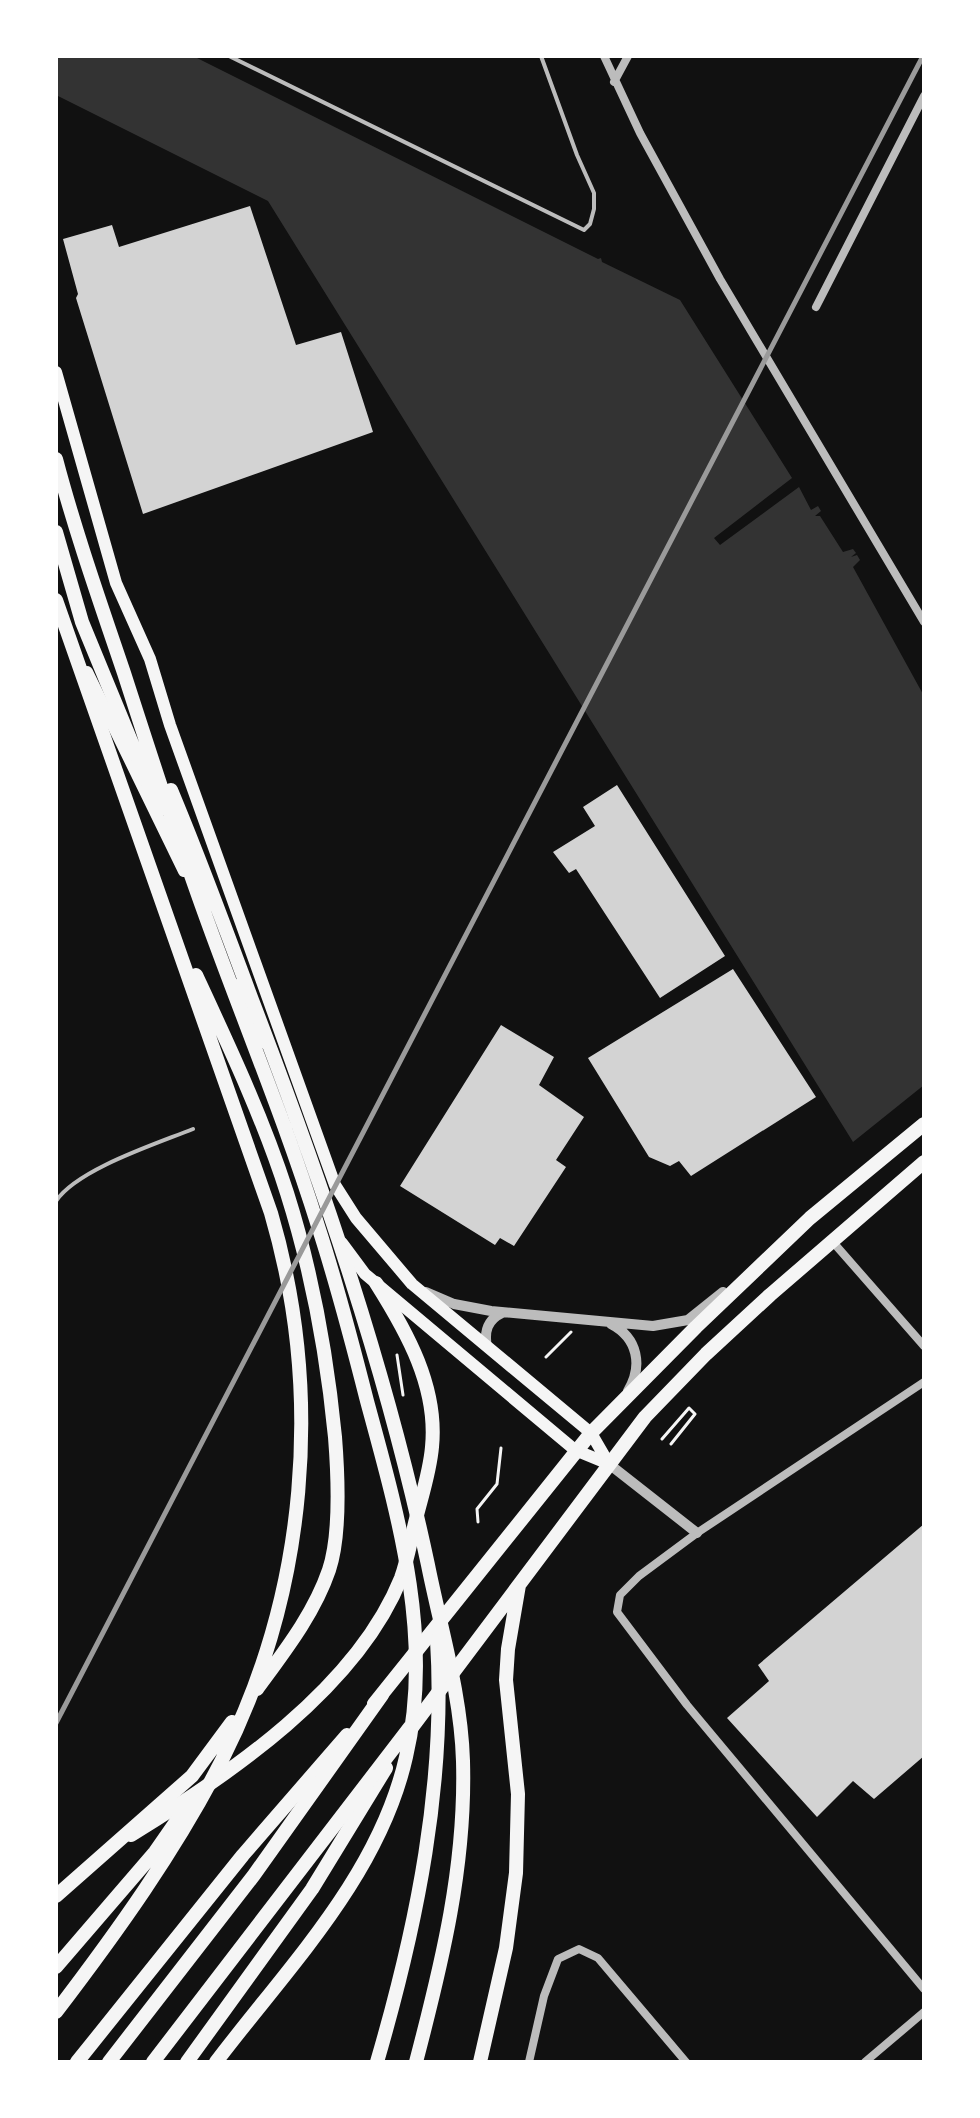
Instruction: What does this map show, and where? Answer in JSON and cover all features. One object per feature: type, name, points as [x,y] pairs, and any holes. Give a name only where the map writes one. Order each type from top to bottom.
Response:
[{"type":"highway","points":[[56,459],[198,893],[307,1194],[340,1297],[394,1502],[412,1597],[415,1693],[411,1734],[386,1820],[333,1910],[216,2062]]},
{"type":"highway","points":[[56,532],[82,622],[191,885]]},
{"type":"highway","points":[[56,600],[271,1213],[285,1266],[296,1334],[302,1415],[299,1498],[278,1614],[224,1757],[165,1859],[104,1949],[56,2012]]},
{"type":"highway","points":[[133,701],[179,809],[324,1194],[355,1290],[406,1473],[456,1691],[461,1727],[462,1825],[457,1880],[449,1928],[416,2062]]},
{"type":"highway","points":[[56,1896],[192,1776],[300,1629],[330,1568],[337,1499],[336,1459],[327,1371],[300,1236],[286,1190],[242,1075],[160,898]]},
{"type":"highway","points":[[77,2062],[243,1855],[382,1695],[575,1450],[623,1399],[810,1218],[924,1124]]},
{"type":"highway","points":[[153,2062],[645,1417],[706,1354],[924,1162]]},
{"type":"highway","points":[[121,1841],[179,1806],[229,1770],[306,1707],[359,1648],[385,1611],[402,1576],[429,1468],[433,1419],[418,1362],[404,1327],[376,1283]]},
{"type":"highway","points":[[480,2062],[506,1948],[516,1873],[518,1794],[506,1680],[519,1581]]},
{"type":"highway","points":[[377,2062],[402,1969],[432,1815],[439,1733],[435,1599]]},
{"type":"highway","points":[[56,1967],[155,1852],[205,1777],[252,1687]]},
{"type":"highway","points":[[109,2062],[254,1875],[382,1695]]},
{"type":"highway","points":[[187,2062],[312,1889],[418,1718]]},
{"type":"main road","points":[[56,372],[116,583],[150,659],[170,725],[335,1185],[362,1226],[412,1284],[591,1433],[609,1464]]},
{"type":"main road","points":[[56,609],[247,1006],[321,1217],[365,1274],[575,1450],[609,1464]]},
{"type":"street","points":[[604,56],[614,82],[720,279],[924,622]]},
{"type":"street","points":[[614,82],[628,56]]},
{"type":"street","points":[[816,307],[924,96]]},
{"type":"street","points":[[412,1284],[454,1304],[504,1312],[653,1326],[688,1320],[810,1218]]},
{"type":"street","points":[[832,1241],[924,1346]]},
{"type":"street","points":[[487,1347],[489,1323],[504,1312]]},
{"type":"street","points":[[605,1322],[627,1335],[636,1354],[636,1373],[623,1399]]},
{"type":"street","points":[[924,1382],[697,1533],[639,1576],[620,1595],[617,1612],[687,1705],[924,1989]]},
{"type":"street","points":[[609,1464],[697,1533]]},
{"type":"street","points":[[529,2062],[544,1996],[558,1959],[579,1949],[598,1958],[686,2062]]},
{"type":"street","points":[[865,2062],[924,2012]]},
{"type":"lane","points":[[229,56],[584,230],[590,224],[594,193],[541,56]]},
{"type":"lane","points":[[56,1201],[65,1187],[193,1129]]},
{"type":"path","points":[[546,1357],[574,1329]]},
{"type":"path","points":[[397,1352],[404,1396]]},
{"type":"path","points":[[662,1439],[689,1408],[695,1414],[671,1444]]},
{"type":"path","points":[[478,1522],[477,1509],[497,1484],[501,1448]]},
{"type":"shaded area","points":[[56,56],[193,56],[680,300],[792,478],[714,538],[720,545],[799,487],[811,510],[818,506],[821,511],[815,516],[820,516],[843,552],[853,549],[856,553],[851,557],[857,555],[860,560],[853,567],[924,696],[924,1085],[853,1142],[268,201],[56,95]]},
{"type":"building","points":[[250,206],[296,345],[341,332],[373,432],[143,514],[76,298],[78,294],[63,239],[112,225],[119,247]]},
{"type":"building","points":[[617,785],[725,956],[660,998],[576,869],[569,873],[553,852],[595,826],[583,807]]},
{"type":"building","points":[[733,969],[816,1097],[691,1176],[679,1161],[670,1166],[649,1157],[588,1058]]},
{"type":"building","points":[[501,1025],[554,1057],[539,1085],[584,1117],[556,1160],[566,1167],[514,1246],[500,1238],[495,1245],[400,1186]]},
{"type":"building","points":[[924,1524],[924,1756],[874,1799],[853,1781],[817,1817],[727,1718],[769,1681],[758,1665]]},
{"type":"railway","points":[[56,1723],[923,56]]}]
